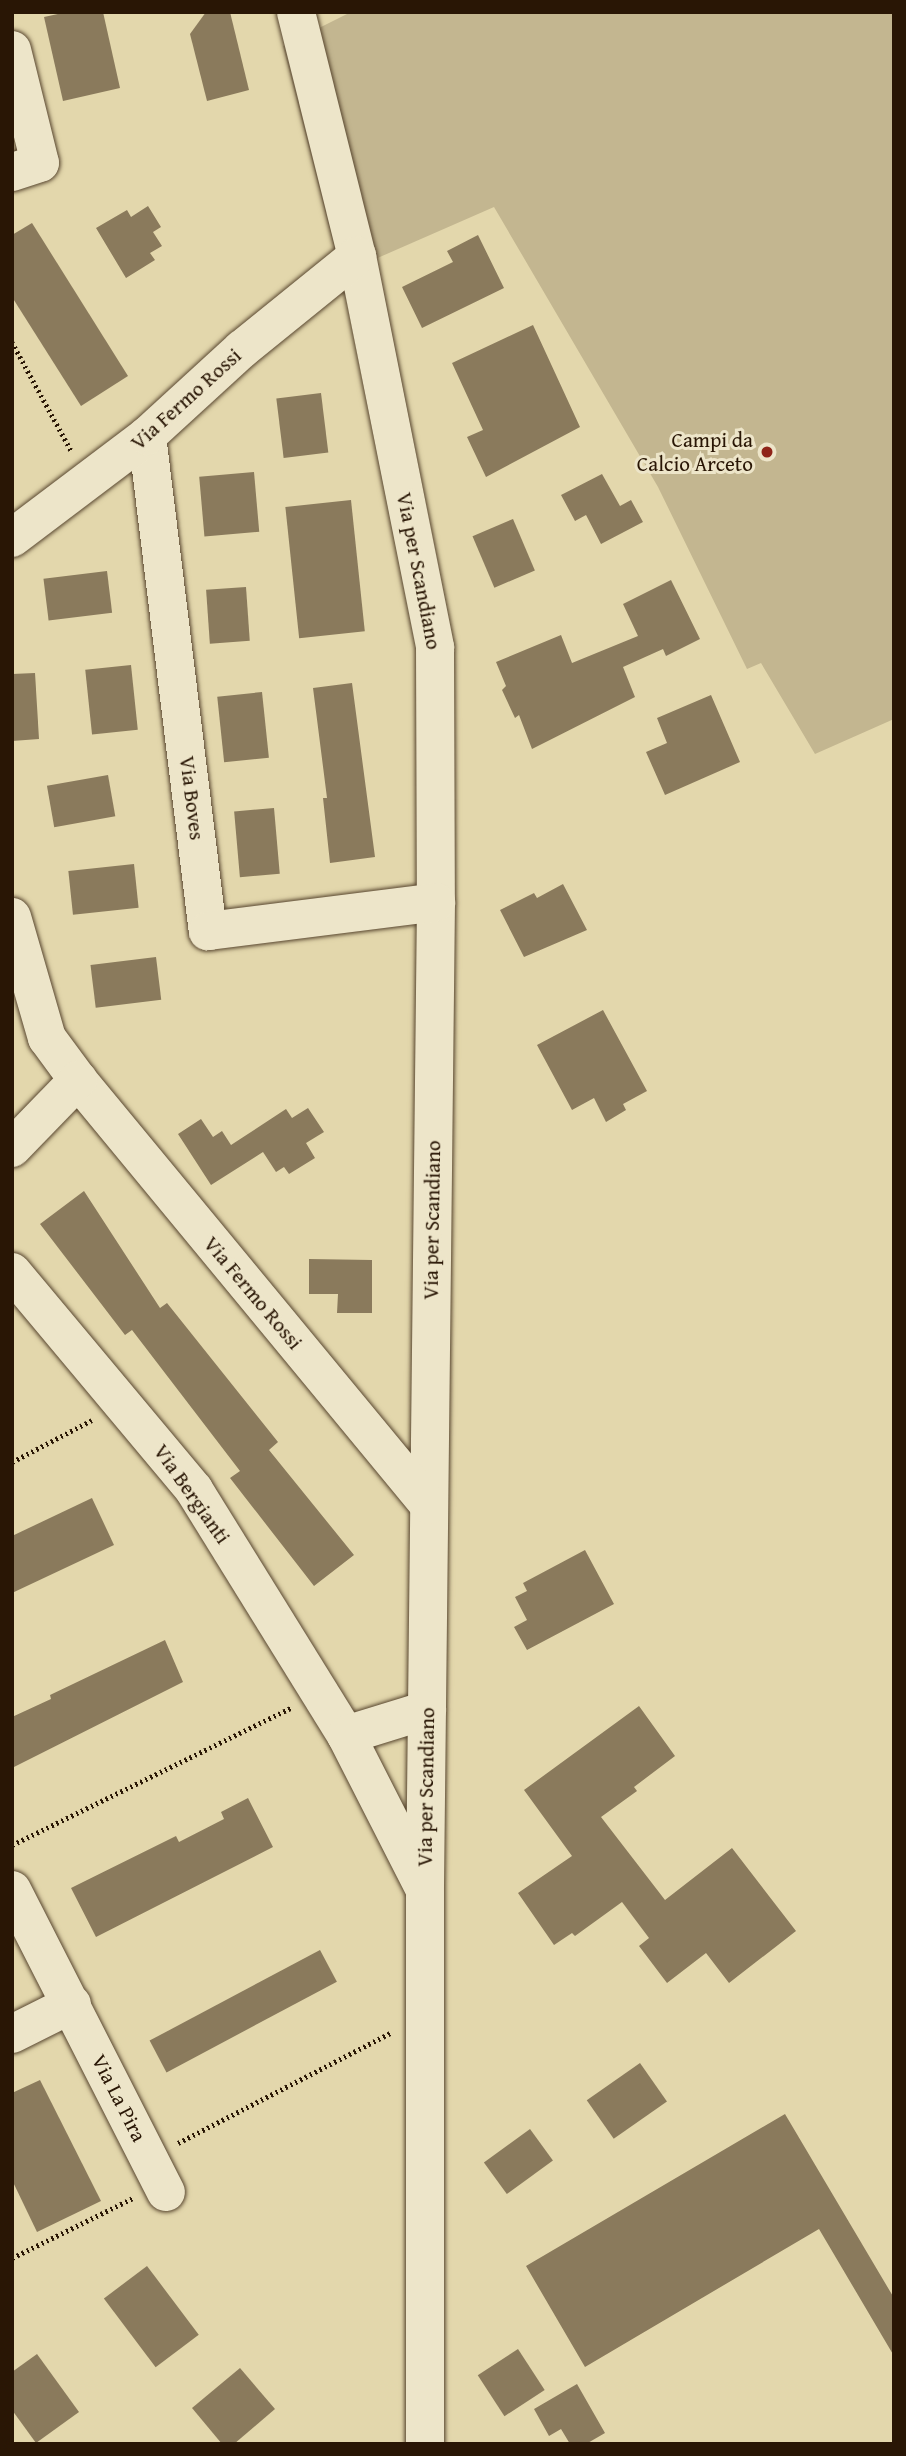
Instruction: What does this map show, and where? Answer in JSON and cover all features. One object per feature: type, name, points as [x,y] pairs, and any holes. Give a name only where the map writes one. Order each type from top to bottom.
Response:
[{"type":"street","name":"Via per Scandiano","points":[[296,12],[357,256],[435,647],[436,902],[425,1891],[425,2444]]},
{"type":"street","points":[[12,50],[40,163],[12,172]]},
{"type":"street","name":"Via Fermo Rossi","points":[[12,538],[147,436],[242,349],[357,256]]},
{"type":"street","name":"Via Boves","points":[[147,436],[208,931],[436,902]]},
{"type":"street","name":"Via Fermo Rossi","points":[[12,917],[47,1038]]},
{"type":"street","name":"Via Fermo Rossi","points":[[12,992],[78,1080],[429,1505]]},
{"type":"street","points":[[12,1148],[78,1080]]},
{"type":"street","name":"Via Bergianti","points":[[12,1272],[194,1490],[346,1735],[425,1891]]},
{"type":"street","points":[[346,1735],[427,1710]]},
{"type":"street","name":"Via La Pira","points":[[12,1889],[159,2178]]},
{"type":"street","points":[[12,2034],[72,2004]]},
{"type":"path","points":[[12,342],[89,480]]},
{"type":"path","points":[[12,1462],[124,1403]]},
{"type":"path","points":[[12,1845],[320,1694]]},
{"type":"path","points":[[12,2258],[159,2178],[425,2015]]},
{"type":"shaded area","points":[[351,12],[894,12],[894,719],[815,754],[761,663],[747,669],[658,487],[494,207],[341,274],[283,46]]},
{"type":"building","points":[[67,12],[103,12],[120,88],[63,101],[44,17]]},
{"type":"building","points":[[206,12],[230,12],[249,90],[207,101],[190,34]]},
{"type":"building","points":[[148,206],[161,227],[153,232],[162,246],[150,253],[155,260],[126,278],[96,228],[127,210],[131,217]]},
{"type":"building","points":[[32,223],[128,376],[81,406],[12,297],[12,235]]},
{"type":"building","points":[[478,235],[504,288],[422,328],[402,287],[453,262],[447,251]]},
{"type":"building","points":[[533,325],[580,427],[486,477],[467,437],[483,430],[452,363]]},
{"type":"building","points":[[321,393],[328,453],[284,458],[276,398]]},
{"type":"building","points":[[254,472],[259,532],[204,537],[199,477]]},
{"type":"building","points":[[602,474],[620,506],[631,500],[643,522],[601,544],[586,515],[575,521],[561,495]]},
{"type":"building","points":[[351,500],[365,631],[299,638],[285,507]]},
{"type":"building","points":[[513,519],[535,571],[494,588],[472,536]]},
{"type":"building","points":[[107,571],[112,613],[49,620],[43,579]]},
{"type":"building","points":[[671,580],[700,639],[666,656],[663,649],[623,667],[635,697],[532,749],[519,715],[515,718],[502,690],[506,686],[496,662],[561,635],[572,663],[638,636],[623,604]]},
{"type":"building","points":[[246,587],[250,641],[210,644],[206,590]]},
{"type":"building","points":[[131,665],[138,730],[92,734],[85,670]]},
{"type":"building","points":[[35,673],[39,739],[12,741],[12,674]]},
{"type":"building","points":[[352,683],[375,857],[330,863],[323,798],[327,798],[313,688]]},
{"type":"building","points":[[262,692],[269,758],[224,762],[217,697]]},
{"type":"building","points":[[711,695],[740,762],[665,795],[646,752],[667,743],[657,718]]},
{"type":"building","points":[[108,775],[115,816],[54,827],[47,786]]},
{"type":"building","points":[[274,808],[280,874],[240,877],[234,811]]},
{"type":"building","points":[[134,864],[139,908],[73,915],[68,871]]},
{"type":"building","points":[[563,884],[587,930],[524,957],[500,910],[534,893],[537,898]]},
{"type":"building","points":[[156,957],[161,1000],[96,1008],[90,965]]},
{"type":"building","points":[[603,1010],[647,1091],[623,1104],[626,1110],[606,1122],[594,1098],[572,1110],[537,1045]]},
{"type":"building","points":[[308,1108],[324,1132],[306,1143],[315,1158],[289,1174],[284,1167],[276,1172],[263,1152],[211,1185],[178,1134],[201,1119],[213,1137],[222,1131],[231,1145],[286,1109],[292,1118]]},
{"type":"building","points":[[84,1191],[160,1308],[167,1303],[278,1442],[269,1450],[354,1555],[314,1586],[230,1478],[240,1471],[132,1330],[125,1335],[40,1224]]},
{"type":"building","points":[[309,1259],[372,1260],[372,1313],[337,1313],[338,1294],[309,1294]]},
{"type":"building","points":[[92,1498],[114,1545],[12,1593],[12,1536]]},
{"type":"building","points":[[585,1550],[614,1604],[527,1650],[514,1627],[527,1620],[515,1597],[527,1591],[523,1583]]},
{"type":"building","points":[[165,1640],[183,1682],[12,1768],[12,1717],[51,1699],[50,1695]]},
{"type":"building","points":[[639,1706],[675,1756],[634,1787],[637,1791],[601,1817],[665,1900],[732,1848],[796,1931],[729,1983],[706,1953],[667,1983],[639,1946],[649,1938],[622,1902],[575,1936],[572,1933],[554,1945],[518,1893],[572,1856],[524,1790]]},
{"type":"building","points":[[248,1798],[273,1847],[96,1937],[71,1888],[176,1836],[179,1842],[224,1819],[221,1812]]},
{"type":"building","points":[[320,1950],[337,1982],[166,2072],[150,2041]]},
{"type":"building","points":[[640,2063],[667,2102],[614,2139],[587,2100]]},
{"type":"building","points":[[40,2080],[101,2201],[37,2232],[12,2180],[12,2093]]},
{"type":"building","points":[[785,2114],[894,2298],[894,2356],[819,2229],[585,2367],[526,2266]]},
{"type":"building","points":[[530,2129],[553,2161],[507,2194],[484,2163]]},
{"type":"building","points":[[147,2266],[199,2335],[156,2367],[104,2298]]},
{"type":"building","points":[[518,2349],[545,2390],[504,2416],[478,2375]]},
{"type":"building","points":[[37,2354],[79,2412],[36,2443],[12,2410],[12,2372]]},
{"type":"building","points":[[240,2368],[275,2409],[234,2444],[222,2444],[192,2408]]},
{"type":"building","points":[[577,2384],[605,2433],[586,2444],[570,2444],[561,2429],[549,2436],[534,2409]]},
{"type":"place","name":"Campi da Calcio Arceto","points":[[767,452]]}]
